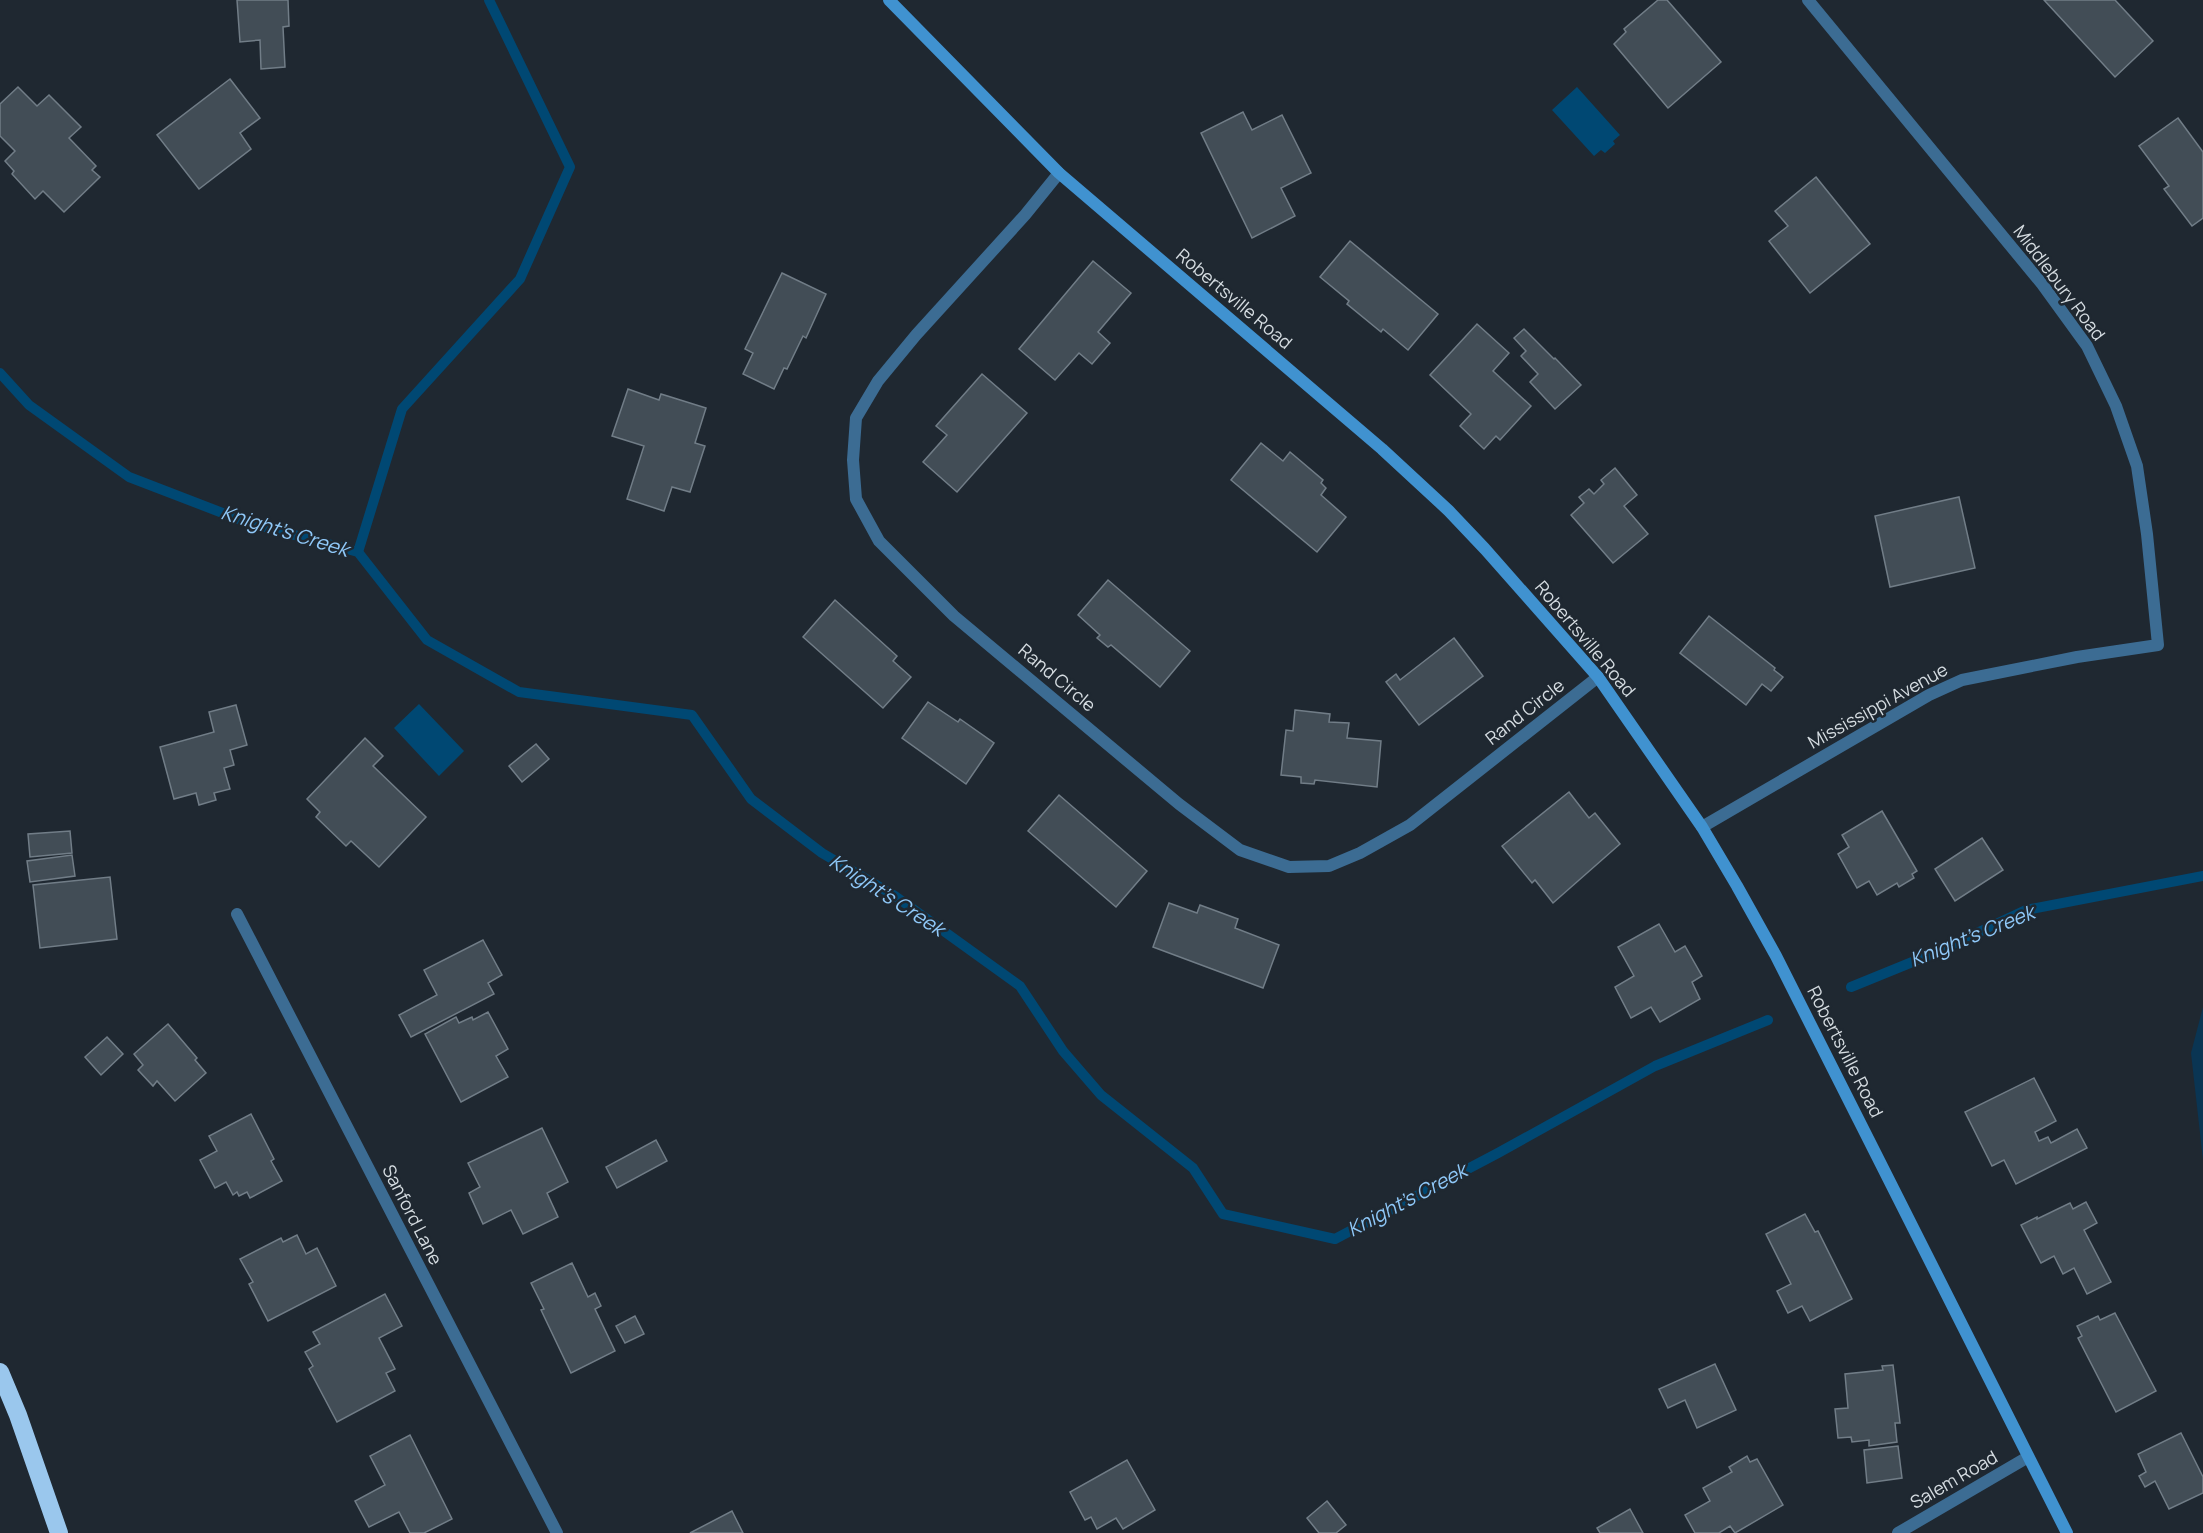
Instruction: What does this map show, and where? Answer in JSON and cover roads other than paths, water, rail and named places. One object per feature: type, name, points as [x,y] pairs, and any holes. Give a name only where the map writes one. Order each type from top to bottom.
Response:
[{"type":"highway","points":[[0,1372],[18,1415],[59,1533]]},
{"type":"street","name":"Robertsville Road","points":[[890,0],[1059,173],[1373,441],[1449,511],[1598,677],[1702,827],[1776,956],[2067,1533]]},
{"type":"street","name":"Middlebury Road","points":[[1808,0],[2042,284],[2086,346],[2116,406],[2137,466],[2147,534],[2158,645]]},
{"type":"street","name":"Rand Circle","points":[[1059,173],[1025,215],[916,335],[878,381],[856,418],[853,460],[856,499],[879,541],[954,616],[1179,804],[1240,850],[1289,867],[1329,866],[1359,853],[1410,825],[1598,677]]},
{"type":"street","name":"Mississippi Avenue","points":[[1702,827],[1929,695],[1962,680],[2077,657],[2158,645]]},
{"type":"street","name":"Sanford Lane","points":[[237,914],[557,1533]]},
{"type":"street","name":"Salem Road","points":[[1898,1533],[2028,1457]]},
{"type":"waterway","points":[[358,552],[402,409],[520,279],[570,167],[489,0]]},
{"type":"waterway","name":"Knight's Creek","points":[[0,373],[29,405],[129,477],[246,522],[358,552],[427,640],[519,692],[692,715],[751,799],[822,853],[895,896],[1020,986],[1063,1051],[1101,1095],[1193,1168],[1223,1214],[1335,1239],[1498,1153],[1655,1066],[1768,1020]]},
{"type":"waterway","name":"Knight's Creek","points":[[1851,987],[1932,954],[2026,910],[2203,876]]}]
